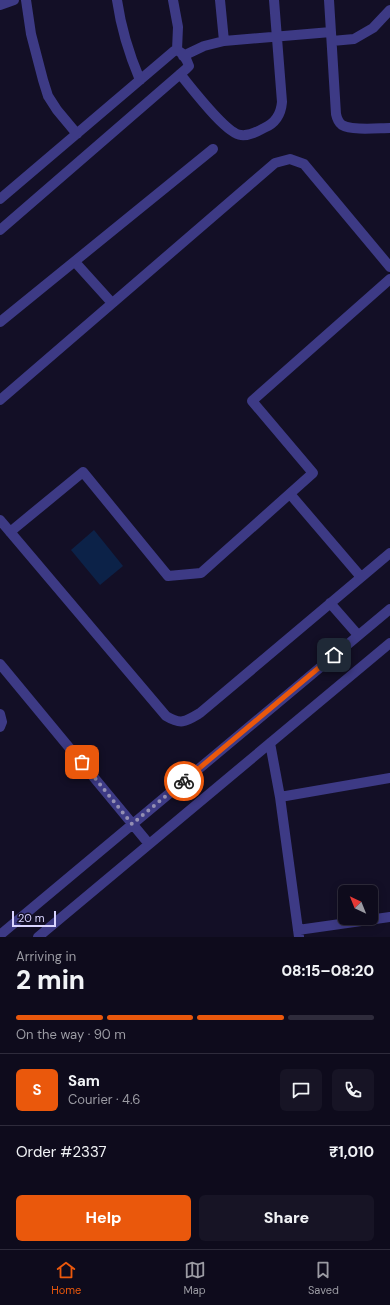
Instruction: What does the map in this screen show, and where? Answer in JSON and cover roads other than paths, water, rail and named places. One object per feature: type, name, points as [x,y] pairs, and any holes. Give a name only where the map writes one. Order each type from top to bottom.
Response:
[{"type":"street","points":[[0,6],[14,0]]},
{"type":"street","points":[[26,0],[31,34],[48,96],[57,110],[77,134]]},
{"type":"street","points":[[117,0],[124,38],[130,59],[140,80]]},
{"type":"street","points":[[0,230],[188,66],[188,61],[180,53],[178,27],[173,0]]},
{"type":"street","points":[[220,0],[224,41]]},
{"type":"street","points":[[180,74],[231,132],[240,135],[250,134],[268,127],[278,118],[282,110],[274,0]]},
{"type":"street","points":[[329,0],[338,120],[342,125],[348,127],[390,128]]},
{"type":"street","points":[[1,197],[140,80],[180,53],[224,41],[277,37],[331,37],[354,39],[373,28],[390,10]]},
{"type":"street","points":[[0,322],[213,149]]},
{"type":"street","points":[[0,400],[275,163],[290,159],[304,164],[390,267]]},
{"type":"street","points":[[75,262],[112,303]]},
{"type":"street","points":[[10,532],[83,472],[168,576],[200,573],[312,473],[252,400],[390,280]]},
{"type":"street","points":[[290,494],[361,577]]},
{"type":"street","points":[[0,520],[166,716],[176,722],[188,721],[200,713],[390,553]]},
{"type":"street","points":[[330,603],[358,635]]},
{"type":"street","points":[[0,935],[390,609]]},
{"type":"street","points":[[38,937],[390,643]]},
{"type":"street","points":[[0,664],[149,844]]},
{"type":"street","points":[[0,714],[2,722],[0,727]]},
{"type":"street","points":[[270,743],[280,797],[299,933],[390,918]]},
{"type":"street","points":[[280,797],[390,778]]},
{"type":"water","points":[[94,530],[123,566],[100,585],[71,550]]}]
